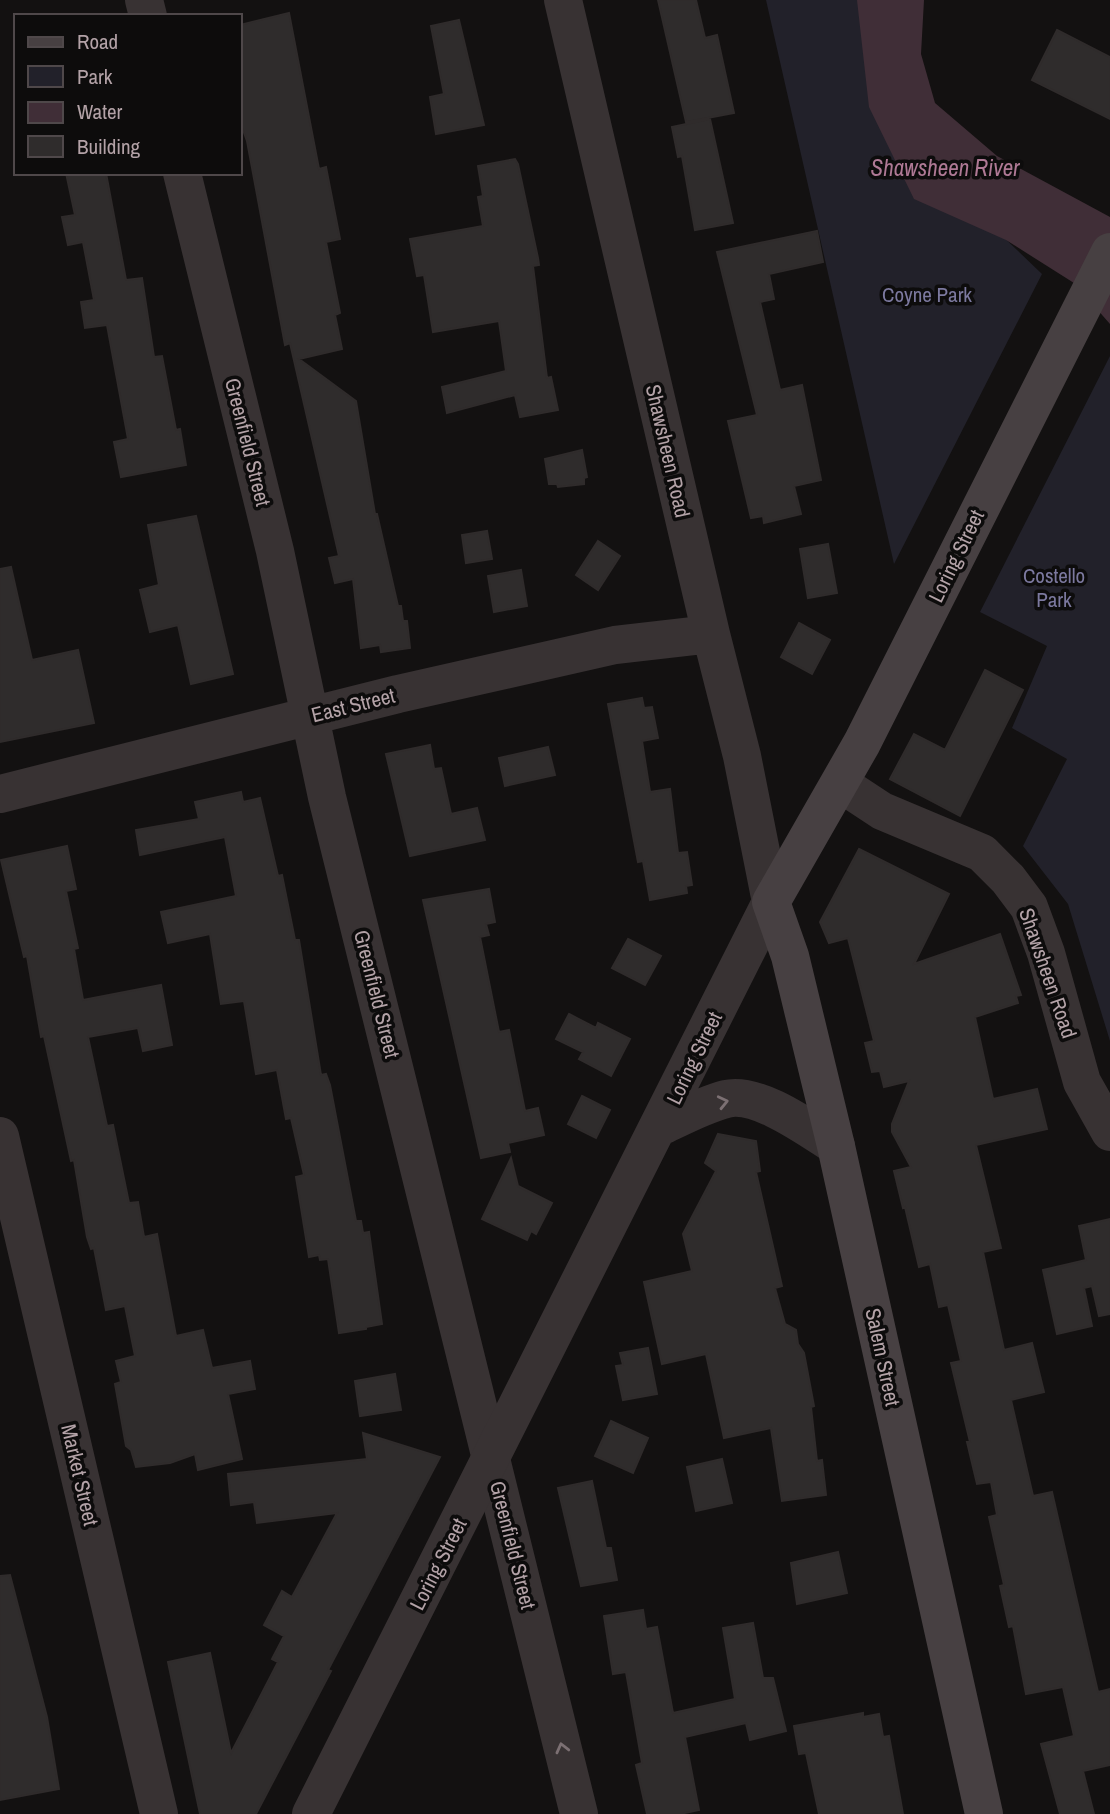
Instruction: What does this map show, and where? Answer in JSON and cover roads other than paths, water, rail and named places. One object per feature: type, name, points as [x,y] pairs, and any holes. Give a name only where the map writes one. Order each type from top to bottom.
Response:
[{"type":"main road","name":"Loring Street","points":[[771,902],[841,784],[1110,252]]},
{"type":"main road","name":"Salem Street","points":[[771,902],[790,956],[836,1146],[984,1814]]},
{"type":"street","name":"Shawsheen Road","points":[[563,0],[742,756],[771,902]]},
{"type":"street","name":"Greenfield Street","points":[[182,175],[275,551],[327,797],[579,1814]]},
{"type":"street","name":"East Street","points":[[0,794],[310,716],[615,645],[711,634]]},
{"type":"street","name":"Shawsheen Road","points":[[841,784],[882,811],[982,853],[1008,879],[1029,907],[1049,964],[1082,1082],[1110,1132]]},
{"type":"street","name":"Loring Street","points":[[311,1814],[660,1127],[771,902]]},
{"type":"street","points":[[660,1127],[729,1098],[752,1101],[783,1113],[836,1146]]},
{"type":"street","name":"Market Street","points":[[0,1136],[159,1814]]},
{"type":"water","name":"Shawsheen River","points":[[857,0],[924,0],[921,54],[935,103],[997,156],[1110,217],[1110,324],[1074,283],[1006,240],[914,199],[869,107]]},
{"type":"park label","name":"Coyne Park","points":[[927,294]]},
{"type":"park label","name":"Costello Park","points":[[1054,587]]}]
